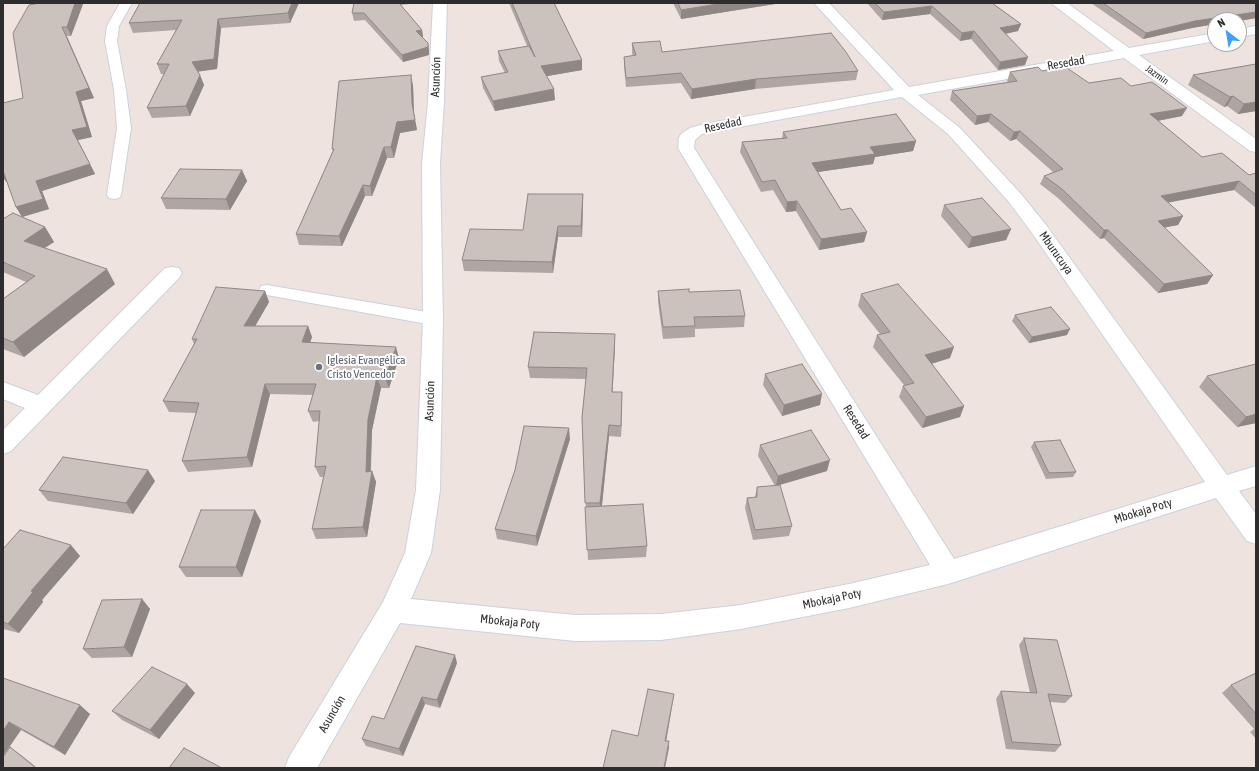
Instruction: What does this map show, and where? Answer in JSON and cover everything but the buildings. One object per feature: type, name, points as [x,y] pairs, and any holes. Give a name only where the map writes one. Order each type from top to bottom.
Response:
[{"type":"street","name":"Asunción","points":[[300,768],[393,610],[418,553],[428,490],[433,319],[431,164],[436,102],[440,3]]},
{"type":"street","name":"Mburucuya","points":[[821,3],[904,91],[954,131],[1015,198],[1039,228],[1221,486],[1256,533]]},
{"type":"street","name":"Jazmin","points":[[1058,3],[1256,147]]},
{"type":"street","name":"Resedad","points":[[948,572],[686,148],[687,138],[696,131],[710,126],[1207,38]]},
{"type":"street","points":[[3,445],[12,423],[41,406],[172,273]]},
{"type":"street","points":[[3,390],[41,406]]},
{"type":"street","name":"Mbokaja Poty","points":[[393,610],[575,628],[660,627],[741,617],[849,596],[948,572],[1256,476]]},
{"type":"lane","points":[[114,195],[124,128],[120,90],[111,41],[113,26],[126,3]]},
{"type":"lane","points":[[267,290],[433,319]]},
{"type":"place","name":"Iglesia Evangélica Cristo Vencedor","points":[[319,367]]}]
